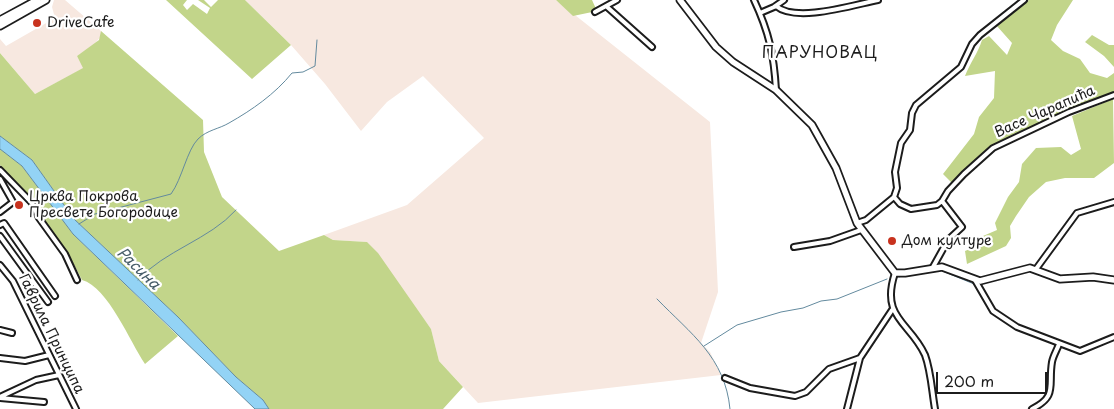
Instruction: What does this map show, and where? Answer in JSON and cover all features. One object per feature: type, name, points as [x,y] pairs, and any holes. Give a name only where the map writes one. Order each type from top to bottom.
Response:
[{"type":"street","points":[[0,20],[37,0]]},
{"type":"street","points":[[0,26],[46,0]]},
{"type":"street","points":[[595,12],[617,0]]},
{"type":"street","points":[[680,0],[716,47],[733,62],[776,90],[812,124],[822,139],[857,223],[895,272],[905,273],[933,267],[946,268],[975,280],[984,280],[1026,268],[1036,269],[1060,279],[1093,277],[1114,280]]},
{"type":"street","points":[[754,0],[773,52],[776,90]]},
{"type":"street","points":[[760,13],[784,0]]},
{"type":"street","points":[[776,6],[785,11],[802,14],[878,0]]},
{"type":"street","points":[[857,223],[866,220],[894,197],[897,188],[896,172],[901,143],[910,130],[912,113],[923,99],[961,67],[969,50],[980,35],[1024,0]]},
{"type":"street","points":[[606,6],[652,48]]},
{"type":"street","points":[[765,82],[775,76]]},
{"type":"street","name":"Васе Чарапића","points":[[942,201],[948,192],[993,148],[1069,112],[1114,95]]},
{"type":"street","points":[[0,170],[32,203],[39,218],[64,254],[77,280]]},
{"type":"street","points":[[0,179],[13,202],[0,212]]},
{"type":"street","points":[[894,197],[900,204],[911,209],[932,206],[942,201],[962,227],[948,240],[933,267]]},
{"type":"street","points":[[1036,269],[1077,213],[1114,202]]},
{"type":"street","points":[[0,225],[4,223],[56,296]]},
{"type":"street","points":[[794,247],[830,241],[861,230]]},
{"type":"street","points":[[0,236],[48,302]]},
{"type":"street","name":"Гаврила Принципа","points":[[0,265],[14,281],[76,409]]},
{"type":"street","name":"Гаврила Принципа","points":[[0,274],[5,270]]},
{"type":"street","points":[[895,272],[891,286],[892,310],[924,355],[935,409]]},
{"type":"street","points":[[975,280],[993,310],[1017,327],[1048,337],[1059,344],[1080,351],[1114,337]]},
{"type":"street","points":[[847,409],[860,358],[892,310]]},
{"type":"street","points":[[0,330],[12,333]]},
{"type":"street","points":[[1032,409],[1048,400],[1051,391],[1052,361],[1059,344]]},
{"type":"street","points":[[0,358],[25,361],[49,355]]},
{"type":"street","points":[[725,378],[750,388],[795,396],[806,392],[829,368],[860,358]]},
{"type":"street","points":[[0,398],[36,380],[59,374]]},
{"type":"street","points":[[0,398],[44,402]]},
{"type":"shaded area","points":[[54,0],[65,0],[101,31],[102,35],[93,46],[77,56],[84,68],[35,94],[0,53],[0,39],[6,46],[55,18],[52,7]]},
{"type":"shaded area","points":[[245,0],[556,0],[710,122],[718,292],[701,343],[710,352],[721,375],[478,403],[439,361],[431,329],[366,242],[333,240],[324,235],[407,205],[484,138],[423,76],[387,102],[361,131],[325,84],[291,45]]},
{"type":"green space","points":[[166,0],[187,0],[183,5],[187,10],[193,4],[207,14],[210,8],[198,0],[204,0],[211,7],[218,0],[245,0],[291,45],[252,79]]},
{"type":"green space","points":[[556,0],[592,0],[597,11],[573,16]]},
{"type":"green space","points":[[1029,0],[1073,0],[1057,25],[1051,40],[1063,51],[1080,59],[1090,73],[1107,78],[1114,73],[1114,92],[1014,134],[990,148],[952,183],[943,174],[974,134],[979,117],[994,98],[995,71],[965,76],[982,40],[989,36],[1007,55],[1012,43],[996,25]]},
{"type":"green space","points":[[101,31],[203,120],[204,152],[222,197],[279,251],[324,235],[333,240],[367,242],[378,253],[431,329],[439,361],[463,387],[443,409],[269,409],[263,400],[236,377],[178,317],[74,219],[32,160],[0,136],[0,53],[35,94],[83,68],[77,56],[99,40]]},
{"type":"green space","points":[[1092,35],[1109,45],[1114,45],[1114,67],[1104,56],[1085,42]]},
{"type":"green space","points":[[1113,99],[1114,163],[1094,178],[1065,178],[1046,182],[1029,197],[1016,216],[1010,226],[1011,238],[1006,246],[967,264],[965,251],[982,244],[983,236],[997,230],[995,223],[1008,197],[1019,182],[1022,164],[1036,148],[1061,147],[1071,155],[1081,149],[1072,116]]},
{"type":"green space","points":[[0,149],[22,166],[73,234],[178,336],[145,364],[118,316],[101,293],[92,285],[82,280],[71,259],[41,217],[34,202],[0,165]]},
{"type":"water","points":[[0,136],[32,160],[74,219],[178,317],[236,377],[263,400],[269,409],[255,409],[73,234],[22,166],[0,149]]},
{"type":"waterway","points":[[79,224],[95,214],[171,194],[198,139],[255,107],[271,95],[292,73],[303,72],[315,66],[317,40]]},
{"type":"waterway","name":"Расина","points":[[138,280],[161,261],[213,229],[236,210]]},
{"type":"waterway","points":[[940,270],[974,284]]},
{"type":"waterway","points":[[899,277],[906,275]]},
{"type":"waterway","points":[[704,346],[737,325],[781,312],[803,308],[821,301],[837,299],[887,279]]},
{"type":"waterway","points":[[657,299],[694,335],[714,361],[727,391],[730,409]]},
{"type":"place","name":"DriveCafe","points":[[37,23]]},
{"type":"place","name":"Црква Покрова Пресвете Богородице","points":[[19,205]]},
{"type":"place","name":"Дом културе","points":[[892,241]]},
{"type":"district","name":"ПАРУНОВАЦ","points":[[820,54]]}]
